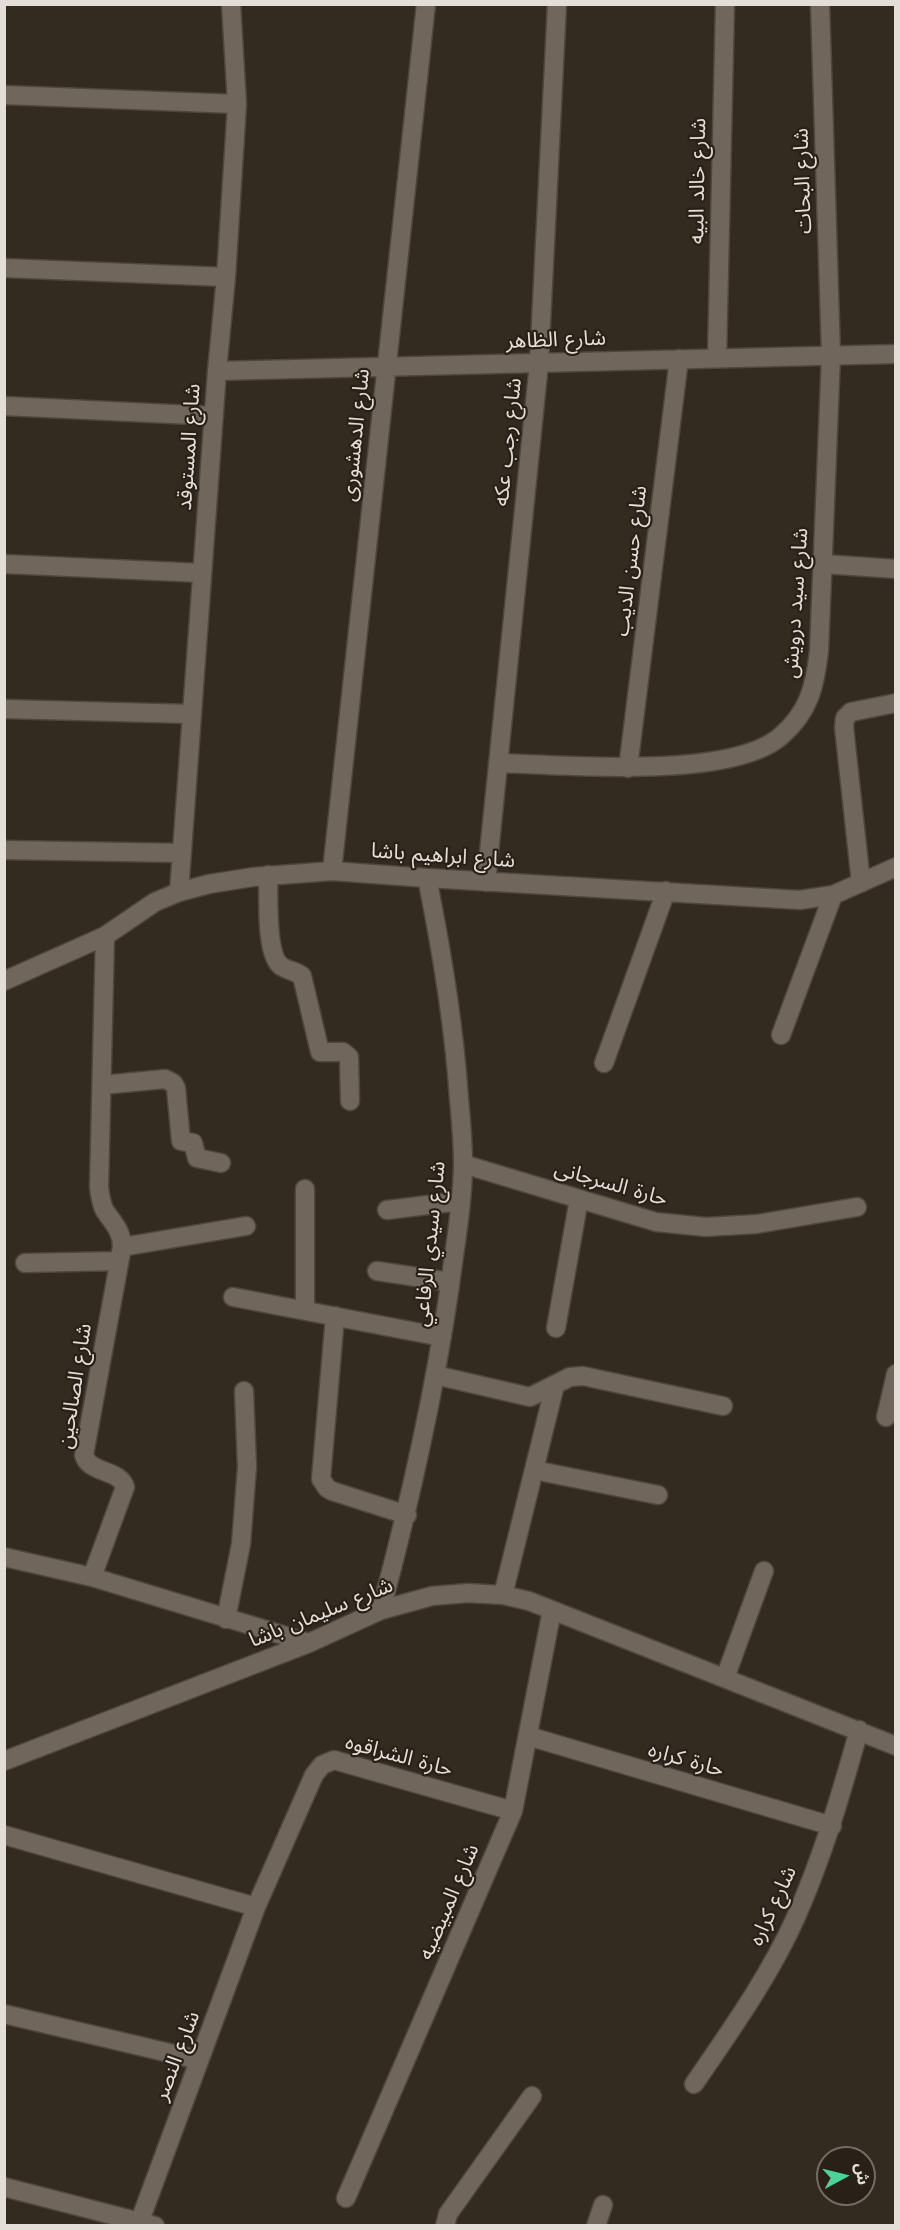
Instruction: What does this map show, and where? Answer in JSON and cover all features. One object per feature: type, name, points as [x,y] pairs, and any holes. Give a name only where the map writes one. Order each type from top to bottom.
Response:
[{"type":"street","name":"شارع المستوقد","points":[[179,892],[217,371],[226,278],[237,104],[231,4]]},
{"type":"street","name":"شارع الدهشورى","points":[[332,871],[426,4]]},
{"type":"street","name":"شارع رجب عكه","points":[[486,882],[539,363],[557,4]]},
{"type":"street","name":"شارع خالد البيه","points":[[717,358],[725,4]]},
{"type":"street","name":"شارع البحات","points":[[820,4],[831,355]]},
{"type":"street","points":[[4,95],[237,104]]},
{"type":"street","points":[[4,268],[226,278]]},
{"type":"street","name":"شارع الظاهر","points":[[217,371],[896,354]]},
{"type":"street","name":"شارع سيد درويش","points":[[498,763],[628,768],[722,760],[753,753],[780,737],[802,713],[815,683],[819,651],[831,355]]},
{"type":"street","name":"شارع حسن الديب","points":[[628,768],[679,359]]},
{"type":"street","points":[[4,406],[214,416]]},
{"type":"street","points":[[4,564],[202,573]]},
{"type":"street","points":[[823,564],[896,569]]},
{"type":"street","points":[[861,883],[844,727],[846,718],[851,712],[896,703]]},
{"type":"street","points":[[4,710],[192,714]]},
{"type":"street","points":[[4,850],[182,853]]},
{"type":"street","name":"شارع ابراهيم باشا","points":[[4,981],[105,936],[155,902],[179,892],[209,884],[268,875],[332,871],[801,900],[833,895],[896,867]]},
{"type":"street","points":[[268,875],[270,944],[275,958],[281,966],[302,976],[320,1052],[343,1052],[349,1057],[350,1101]]},
{"type":"street","name":"شارع سيدي الرفاعي","points":[[381,1610],[407,1515],[427,1423],[450,1282],[463,1164],[456,1057],[445,967],[428,878]]},
{"type":"street","points":[[604,1064],[666,891]]},
{"type":"street","points":[[781,1035],[833,895]]},
{"type":"street","name":"شارع الصالحين","points":[[92,1577],[124,1487],[120,1479],[88,1464],[84,1455],[121,1254],[121,1233],[104,1209],[99,1187],[105,936]]},
{"type":"street","points":[[102,1085],[165,1079],[170,1081],[176,1088],[181,1141],[193,1143],[197,1158],[221,1163]]},
{"type":"street","name":"حارة السرجانى","points":[[463,1164],[656,1222],[706,1227],[757,1224],[857,1208]]},
{"type":"street","points":[[305,1310],[306,1189]]},
{"type":"street","points":[[556,1328],[579,1199]]},
{"type":"street","points":[[387,1210],[460,1201]]},
{"type":"street","points":[[25,1263],[121,1254],[246,1226]]},
{"type":"street","points":[[377,1271],[450,1282]]},
{"type":"street","points":[[233,1297],[442,1337]]},
{"type":"street","points":[[335,1316],[321,1479],[332,1491],[407,1515]]},
{"type":"street","points":[[886,1417],[896,1374]]},
{"type":"street","points":[[435,1375],[528,1397],[570,1377],[582,1376],[723,1406]]},
{"type":"street","points":[[503,1595],[555,1385]]},
{"type":"street","points":[[226,1618],[241,1544],[246,1478],[244,1391]]},
{"type":"street","points":[[534,1470],[658,1495]]},
{"type":"street","points":[[4,1557],[92,1577],[309,1643]]},
{"type":"street","points":[[725,1678],[764,1571]]},
{"type":"street","name":"شارع سليمان باشا","points":[[4,1761],[309,1643],[381,1610],[432,1596],[468,1593],[503,1595],[529,1601],[896,1746]]},
{"type":"street","name":"شارع المبيضيه","points":[[346,2198],[513,1810],[552,1610]]},
{"type":"street","name":"شارع كراره","points":[[694,2084],[749,2004],[790,1927],[832,1826],[859,1731]]},
{"type":"street","name":"حارة كراره","points":[[528,1736],[832,1826]]},
{"type":"street","name":"حارة الشراقوه","points":[[256,1907],[314,1775],[322,1765],[328,1762],[334,1761],[513,1810]]},
{"type":"street","points":[[4,1834],[256,1907]]},
{"type":"street","name":"شارع النصر","points":[[144,2224],[199,2060],[256,1907]]},
{"type":"street","points":[[4,2014],[199,2060]]},
{"type":"street","points":[[445,2226],[448,2214],[532,2096]]},
{"type":"street","points":[[4,2187],[144,2224]]},
{"type":"street","points":[[596,2226],[603,2205]]}]
